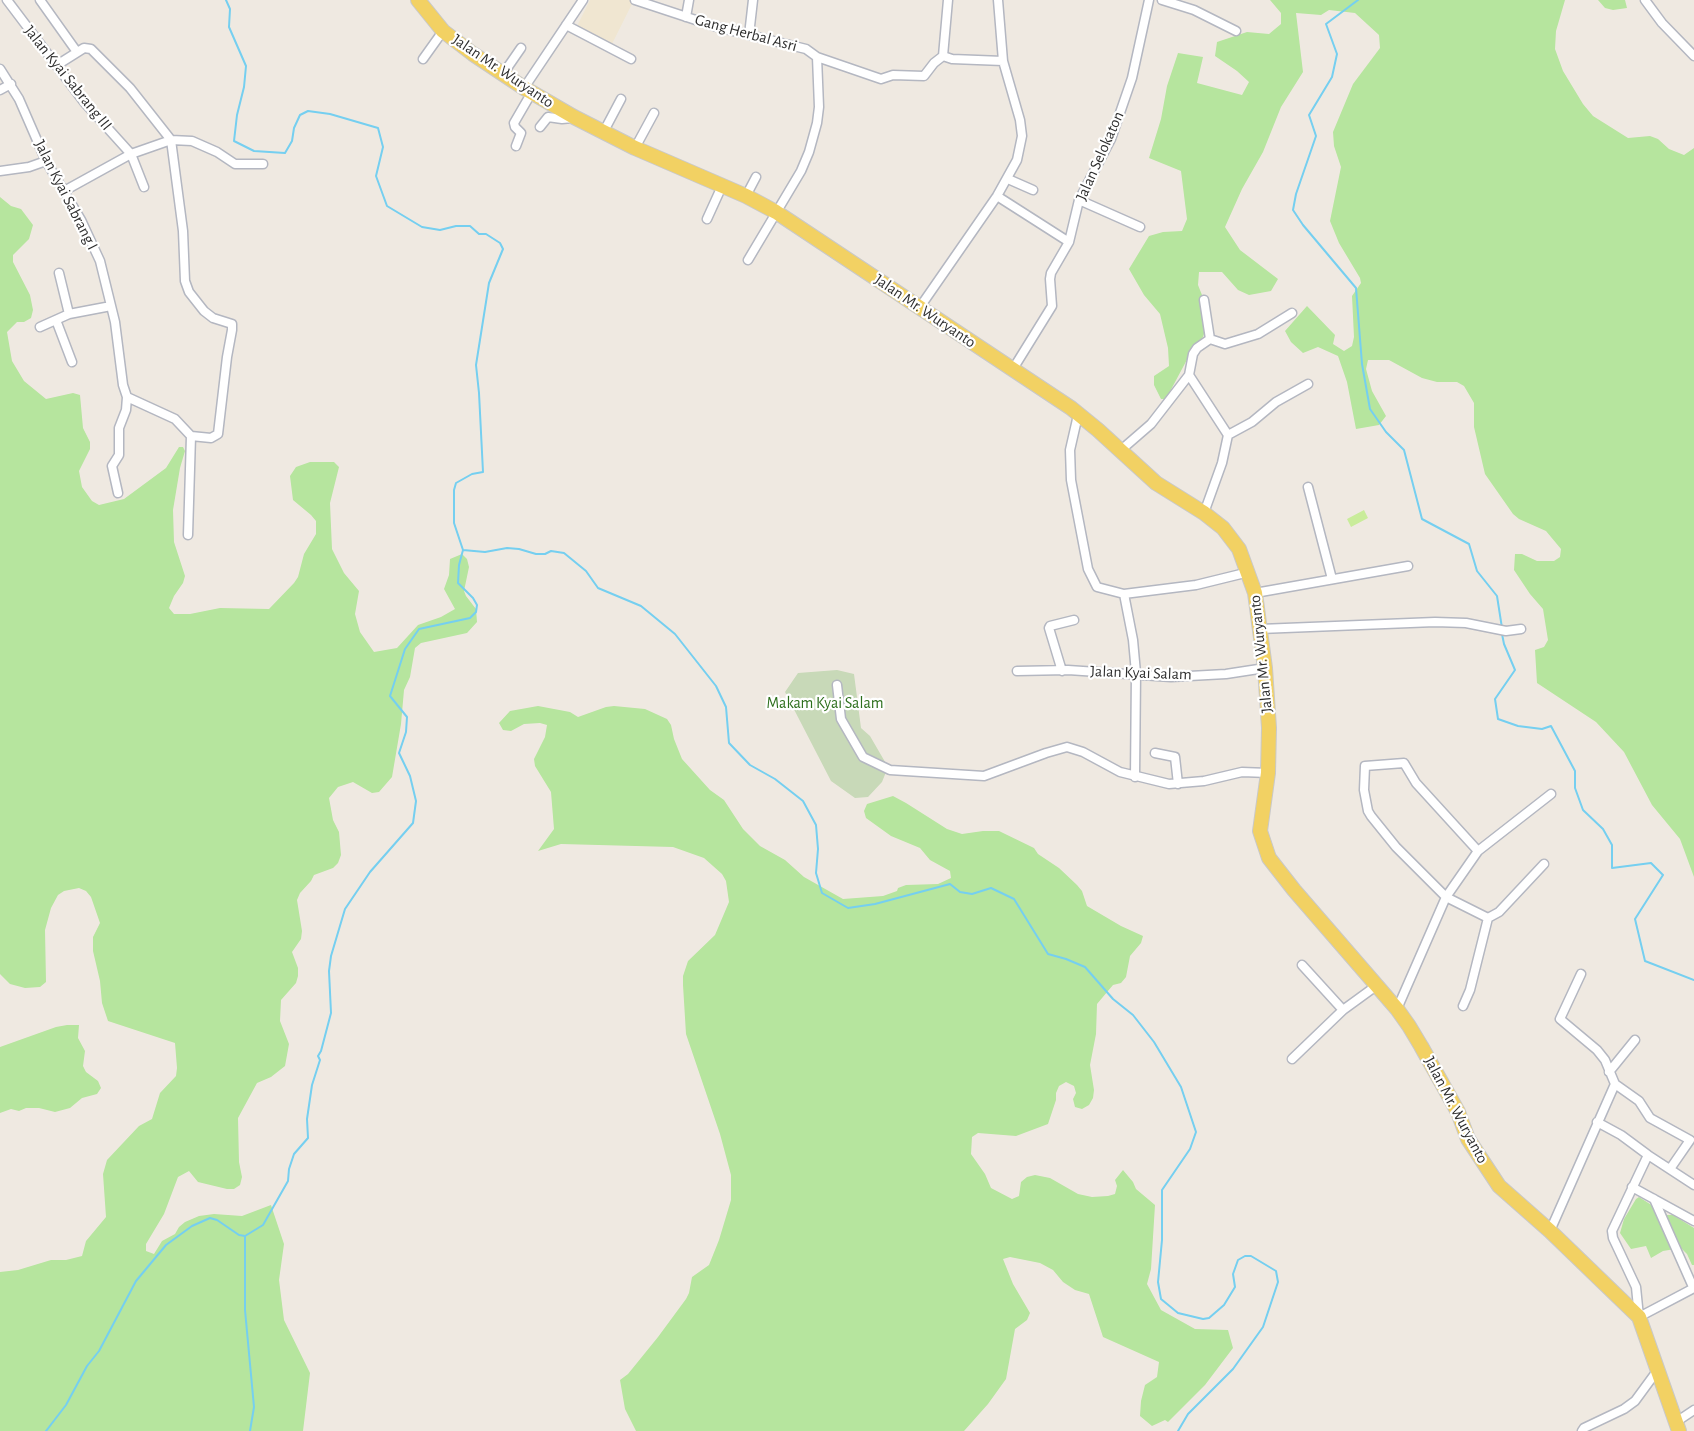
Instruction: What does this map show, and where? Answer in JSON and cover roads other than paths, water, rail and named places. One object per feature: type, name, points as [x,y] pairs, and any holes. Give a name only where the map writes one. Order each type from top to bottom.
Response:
[{"type":"main road","name":"Jalan Mr. Wuryanto","points":[[418,0],[443,31],[528,90],[603,133],[746,196],[776,212],[920,307],[1078,414],[1156,483],[1204,513],[1233,540],[1249,572],[1255,593],[1265,668],[1269,728],[1268,773],[1260,831],[1269,858],[1293,890],[1396,1010],[1422,1046],[1458,1112],[1468,1139],[1499,1186],[1550,1231],[1639,1317],[1677,1427]]},
{"type":"street","name":"Jalan Kyai Sabrang III","points":[[7,0],[84,102],[131,154]]},
{"type":"street","points":[[40,0],[77,52]]},
{"type":"street","points":[[516,146],[521,133],[514,123],[528,90],[583,0]]},
{"type":"street","name":"Gang Herbal Asri","points":[[635,0],[749,35],[806,49],[817,57],[819,87],[817,123],[801,171],[748,260]]},
{"type":"street","name":"Gang Herbal Asri","points":[[687,17],[689,0]]},
{"type":"street","points":[[749,35],[753,0]]},
{"type":"street","points":[[817,57],[881,79],[893,75],[924,76],[943,56],[948,0]]},
{"type":"street","points":[[920,307],[997,196],[1017,160],[1022,136],[1020,120],[1003,61],[998,0]]},
{"type":"street","name":"Jalan Selokaton","points":[[1013,369],[1052,306],[1050,279],[1069,242],[1079,200],[1111,139],[1132,78],[1149,0]]},
{"type":"street","points":[[1162,0],[1194,10],[1236,31]]},
{"type":"street","points":[[1645,0],[1662,23],[1694,56]]},
{"type":"street","points":[[566,25],[631,59]]},
{"type":"street","points":[[423,59],[443,31]]},
{"type":"street","points":[[57,65],[84,48],[92,49],[130,88],[171,140],[183,231],[184,280],[189,292],[204,311],[213,318],[232,324],[218,434],[211,438],[190,436]]},
{"type":"street","points":[[503,74],[521,48]]},
{"type":"street","points":[[943,56],[952,59],[1003,61]]},
{"type":"street","name":"Jalan Kyai Sabrang I","points":[[0,69],[11,84],[46,161],[81,220],[100,261],[115,322],[123,385],[127,397],[126,410],[119,428],[119,455],[112,466],[118,493]]},
{"type":"street","points":[[0,90],[11,84]]},
{"type":"street","points":[[603,133],[621,99]]},
{"type":"street","points":[[635,148],[654,113]]},
{"type":"street","points":[[540,127],[548,117],[561,119],[573,117]]},
{"type":"street","points":[[64,191],[131,154],[171,140],[192,141],[217,152],[235,164],[263,164]]},
{"type":"street","points":[[131,154],[144,187]]},
{"type":"street","points":[[0,171],[29,167],[46,161]]},
{"type":"street","points":[[746,196],[756,177]]},
{"type":"street","points":[[1008,179],[1033,190]]},
{"type":"street","points":[[707,219],[722,186]]},
{"type":"street","points":[[997,196],[1069,242]]},
{"type":"street","points":[[1079,200],[1140,227]]},
{"type":"street","points":[[59,273],[69,314]]},
{"type":"street","points":[[1204,300],[1210,339]]},
{"type":"street","points":[[40,327],[69,314],[111,306]]},
{"type":"street","points":[[1210,339],[1225,344],[1258,334],[1292,314]]},
{"type":"street","points":[[56,320],[72,362]]},
{"type":"street","points":[[1121,450],[1152,424],[1189,375],[1193,354],[1197,348],[1210,339]]},
{"type":"street","points":[[1189,375],[1228,435],[1222,463],[1204,513]]},
{"type":"street","points":[[1228,435],[1252,422],[1276,402],[1308,384]]},
{"type":"street","points":[[127,397],[175,419],[190,436],[188,535]]},
{"type":"street","points":[[1078,414],[1070,450],[1071,480],[1088,569],[1097,587],[1124,594],[1196,585],[1249,572]]},
{"type":"street","points":[[1308,487],[1332,579]]},
{"type":"street","points":[[1255,593],[1408,566]]},
{"type":"street","points":[[1124,594],[1136,673],[1135,777]]},
{"type":"street","points":[[1062,671],[1049,628],[1074,620]]},
{"type":"street","points":[[1260,629],[1446,623],[1466,623],[1502,630],[1521,629]]},
{"type":"street","name":"Jalan Kyai Salam","points":[[1017,671],[1136,673],[1171,677],[1226,674],[1265,668]]},
{"type":"street","points":[[837,685],[841,719],[863,757],[890,770],[984,776],[1067,747],[1083,752],[1120,772],[1169,784],[1204,781],[1242,772],[1268,773]]},
{"type":"street","points":[[1155,753],[1174,757],[1178,784]]},
{"type":"street","points":[[1478,851],[1423,791],[1404,763],[1365,766],[1364,790],[1368,811],[1396,847],[1446,897],[1488,918]]},
{"type":"street","points":[[1396,1010],[1446,897],[1478,851],[1551,794]]},
{"type":"street","points":[[1463,1006],[1470,990],[1481,937],[1488,918],[1499,912],[1544,864]]},
{"type":"street","points":[[1302,964],[1343,1010]]},
{"type":"street","points":[[1581,974],[1560,1019],[1598,1050],[1615,1084],[1639,1101],[1650,1118],[1692,1136],[1670,1169]]},
{"type":"street","points":[[1292,1059],[1343,1010],[1376,986]]},
{"type":"street","points":[[1609,1072],[1635,1040]]},
{"type":"street","points":[[1550,1231],[1615,1084]]},
{"type":"street","points":[[1597,1122],[1621,1135],[1694,1185]]},
{"type":"street","points":[[1648,1155],[1612,1231],[1613,1238],[1636,1287],[1639,1317],[1693,1285],[1654,1199]]},
{"type":"street","points":[[1632,1187],[1694,1221]]},
{"type":"street","points":[[1582,1431],[1635,1401],[1657,1371]]},
{"type":"street","points":[[1677,1427],[1694,1410]]},
{"type":"waterway","points":[[226,0],[230,9],[229,27],[246,66],[234,141],[254,151],[285,153],[292,141],[294,128],[300,115],[308,111],[330,114],[378,128],[383,147],[376,176],[387,206],[422,227],[440,230],[456,226],[470,226],[479,234],[486,234],[500,243],[503,249],[489,283],[476,365],[483,472],[472,474],[456,483],[454,490],[454,523],[463,550],[485,552],[507,548],[536,554],[551,551],[564,553],[586,571],[598,588],[641,606],[675,634],[716,686],[726,707],[729,743],[750,765],[775,779],[803,801],[816,825],[818,849],[816,873],[822,893],[848,908],[875,904],[950,884],[960,892],[972,894],[991,888],[1014,899],[1048,954],[1085,967],[1113,999],[1133,1015],[1154,1042],[1181,1087],[1196,1132],[1190,1149],[1162,1190],[1162,1240],[1158,1282],[1161,1299],[1178,1313],[1203,1319],[1209,1318],[1224,1305],[1235,1287],[1233,1274],[1238,1260],[1245,1256],[1251,1256],[1276,1271],[1278,1282],[1263,1327],[1233,1369],[1188,1414],[1178,1431]]},
{"type":"waterway","points":[[1358,0],[1326,24],[1337,54],[1332,77],[1309,115],[1316,136],[1296,194],[1293,210],[1356,288],[1362,364],[1370,409],[1386,432],[1404,450],[1422,519],[1469,544],[1477,571],[1497,596],[1502,628]]},
{"type":"waterway","points":[[245,1236],[263,1225],[288,1181],[294,1154],[308,1138],[307,1119],[312,1085],[331,1013],[329,971],[331,956],[345,909],[370,872],[413,823],[416,801],[410,776],[399,753],[406,732],[407,717],[390,696],[405,649],[419,629],[470,618],[476,612],[477,605],[473,598],[458,583],[463,550]]},
{"type":"waterway","points":[[1502,634],[1515,670],[1495,699],[1498,719],[1518,726],[1542,729],[1551,726],[1575,771],[1575,788],[1583,810],[1603,829],[1612,845],[1612,868],[1651,863],[1663,875],[1635,919],[1645,961],[1694,980]]},
{"type":"waterway","points":[[46,1431],[66,1405],[87,1366],[99,1351],[136,1281],[166,1245],[192,1226],[210,1218],[217,1220],[239,1235],[245,1236]]},
{"type":"waterway","points":[[245,1236],[245,1310],[254,1407],[250,1431]]},
{"type":"park label","name":"Makam Kyai Salam","points":[[825,703]]}]
